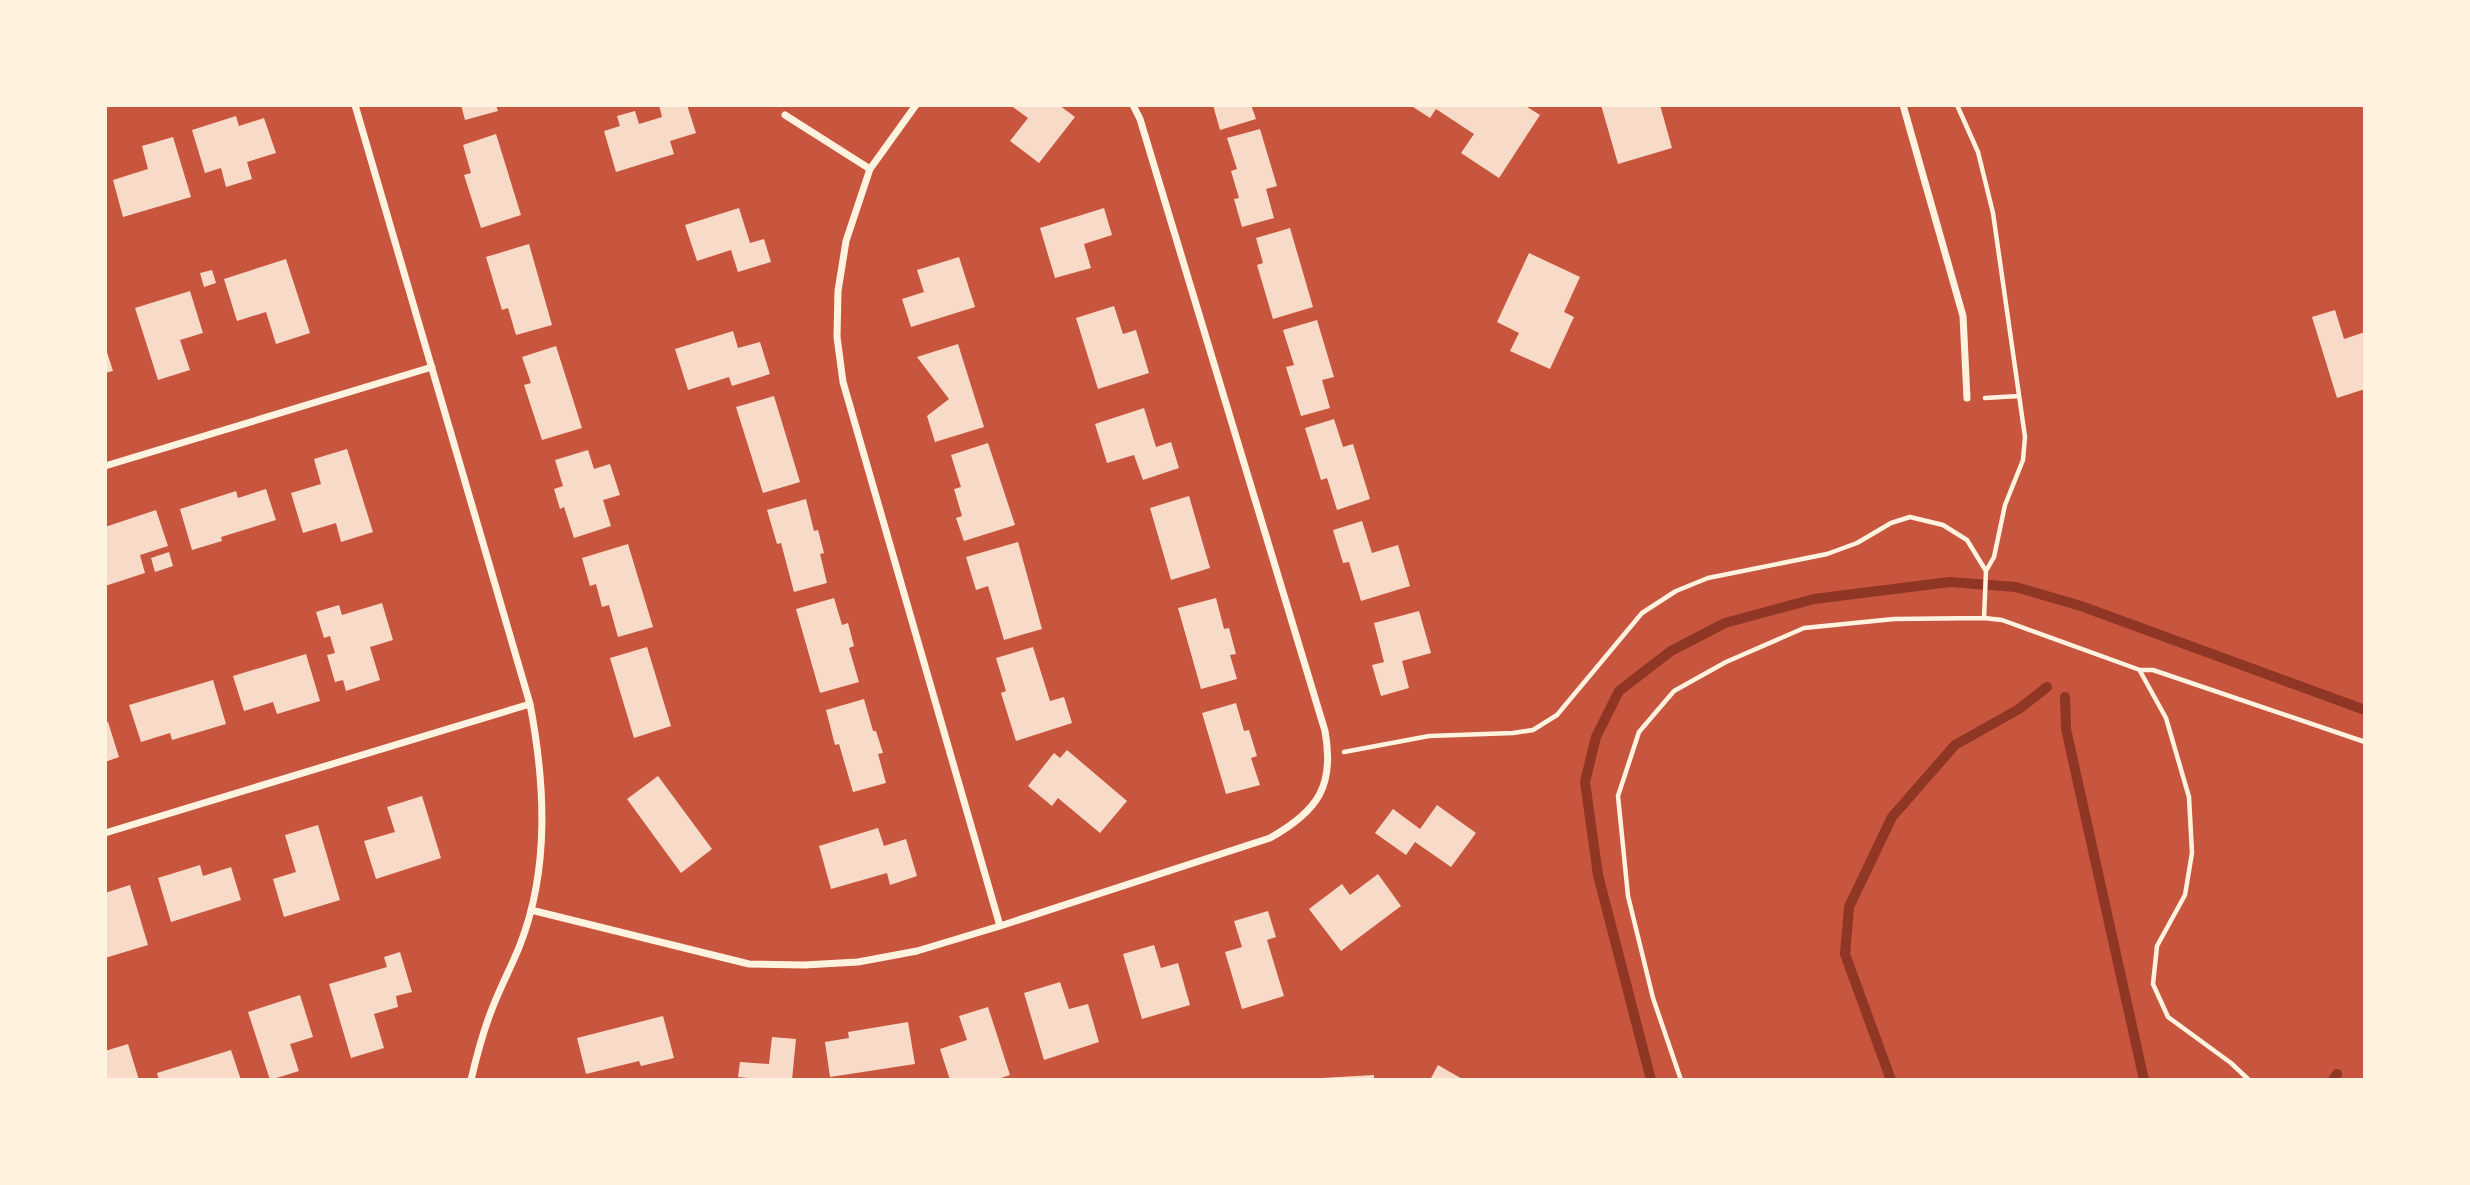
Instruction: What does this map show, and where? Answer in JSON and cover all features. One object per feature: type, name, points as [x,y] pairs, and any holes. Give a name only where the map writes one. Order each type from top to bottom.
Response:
[{"type":"street","points":[[355,105],[530,704],[537,740],[542,807],[539,863],[531,910],[520,945],[493,1006],[471,1080]]},
{"type":"street","points":[[916,105],[870,169],[846,241],[838,291],[837,337],[843,383],[1000,926]]},
{"type":"street","points":[[531,910],[749,964],[858,962],[917,951],[1270,838],[1297,823],[1317,801],[1326,778],[1329,755],[1325,731],[1140,119],[1133,105]]},
{"type":"street","points":[[1903,105],[1963,316],[1967,398]]},
{"type":"street","points":[[785,115],[870,169]]},
{"type":"street","points":[[105,466],[432,367]]},
{"type":"street","points":[[105,833],[530,704]]},
{"type":"path","points":[[1956,105],[1978,152],[1993,213],[2025,438],[2023,460],[2005,505],[1994,557],[1986,571],[1984,618]]},
{"type":"path","points":[[1967,398],[2019,396]]},
{"type":"path","points":[[1329,755],[1429,736],[1533,730],[1557,715],[1642,613],[1676,591],[1708,578],[1827,554],[1857,543],[1891,523],[1910,517],[1943,525],[1967,540],[1986,571]]},
{"type":"path","points":[[1681,1080],[1653,998],[1628,895],[1618,796],[1639,732],[1674,691],[1726,662],[1804,628],[1894,619],[2002,620],[2140,670],[2153,670],[2365,743]]},
{"type":"path","points":[[2140,670],[2166,718],[2189,797],[2192,853],[2185,895],[2157,946],[2153,984],[2168,1017],[2231,1063],[2249,1080]]},
{"type":"building","points":[[461,105],[496,105],[498,111],[465,120]]},
{"type":"building","points":[[659,105],[687,105],[696,133],[670,141],[674,154],[616,172],[604,131],[620,126],[617,116],[635,111],[639,124],[662,117]]},
{"type":"building","points":[[1010,105],[1059,105],[1075,117],[1039,163],[1010,141],[1028,118]]},
{"type":"building","points":[[1213,105],[1251,105],[1256,119],[1220,130]]},
{"type":"building","points":[[1410,105],[1524,105],[1540,115],[1499,178],[1461,153],[1474,134],[1436,109],[1430,118]]},
{"type":"building","points":[[1601,105],[1660,105],[1672,148],[1618,164]]},
{"type":"building","points":[[236,116],[239,126],[264,118],[276,153],[247,162],[252,179],[226,187],[221,168],[205,173],[192,130]]},
{"type":"building","points":[[1260,129],[1277,186],[1266,189],[1274,218],[1242,227],[1234,199],[1239,198],[1231,171],[1237,169],[1227,138]]},
{"type":"building","points":[[496,134],[521,215],[481,228],[464,175],[471,173],[463,145]]},
{"type":"building","points":[[173,137],[191,197],[123,217],[113,180],[148,169],[142,146]]},
{"type":"building","points":[[739,208],[750,243],[764,239],[771,262],[738,272],[731,250],[697,261],[685,225]]},
{"type":"building","points":[[1104,208],[1112,235],[1084,244],[1091,268],[1055,278],[1040,228]]},
{"type":"building","points":[[1290,228],[1313,307],[1273,319],[1257,265],[1263,263],[1256,238]]},
{"type":"building","points":[[529,244],[552,325],[516,335],[508,308],[502,310],[486,257]]},
{"type":"building","points":[[1529,253],[1580,277],[1564,312],[1574,317],[1550,369],[1510,351],[1519,333],[1497,322]]},
{"type":"building","points":[[959,257],[975,307],[911,327],[902,299],[924,292],[917,270]]},
{"type":"building","points":[[286,259],[310,333],[276,344],[266,312],[237,321],[224,279]]},
{"type":"building","points":[[212,270],[216,283],[204,287],[200,273]]},
{"type":"building","points":[[190,291],[203,333],[180,340],[190,370],[158,380],[135,308]]},
{"type":"building","points":[[1114,306],[1123,334],[1136,330],[1149,373],[1098,389],[1076,318]]},
{"type":"building","points":[[2335,310],[2344,339],[2365,332],[2365,389],[2337,398],[2312,317]]},
{"type":"building","points":[[1317,320],[1334,377],[1322,380],[1330,408],[1301,416],[1286,367],[1294,365],[1283,330]]},
{"type":"building","points":[[733,331],[738,348],[760,342],[770,374],[732,386],[729,377],[688,390],[675,349]]},
{"type":"building","points":[[958,344],[984,427],[935,442],[927,416],[949,399],[917,357]]},
{"type":"building","points":[[105,346],[113,371],[105,373]]},
{"type":"building","points":[[556,346],[582,428],[542,440],[524,385],[531,383],[522,357]]},
{"type":"building","points":[[774,396],[800,482],[763,493],[736,407]]},
{"type":"building","points":[[1144,408],[1156,447],[1171,442],[1179,468],[1143,480],[1134,455],[1107,463],[1095,424]]},
{"type":"building","points":[[1334,419],[1343,447],[1353,444],[1370,499],[1337,510],[1327,478],[1321,480],[1305,428]]},
{"type":"building","points":[[988,443],[1015,525],[964,541],[956,518],[962,516],[954,489],[961,487],[951,455]]},
{"type":"building","points":[[347,449],[373,532],[341,542],[336,523],[303,533],[291,493],[321,484],[314,459]]},
{"type":"building","points":[[588,450],[594,469],[610,464],[620,495],[603,500],[611,526],[574,538],[564,507],[560,509],[554,489],[563,486],[555,460]]},
{"type":"building","points":[[266,489],[276,520],[221,537],[222,541],[192,550],[180,509],[236,491],[238,498]]},
{"type":"building","points":[[1189,496],[1210,568],[1171,580],[1150,508]]},
{"type":"building","points":[[806,499],[814,531],[818,530],[824,553],[820,554],[827,583],[794,592],[781,543],[777,544],[767,510]]},
{"type":"building","points":[[156,510],[168,546],[140,555],[145,573],[105,586],[105,527]]},
{"type":"building","points":[[1362,521],[1372,553],[1398,545],[1410,586],[1361,601],[1349,562],[1343,563],[1333,530]]},
{"type":"building","points":[[1018,542],[1042,629],[1004,640],[988,586],[976,590],[966,557]]},
{"type":"building","points":[[628,544],[653,627],[618,637],[609,605],[602,607],[596,584],[590,586],[582,558]]},
{"type":"building","points":[[169,552],[173,566],[155,572],[151,558]]},
{"type":"building","points":[[834,598],[842,625],[848,623],[854,646],[849,648],[859,682],[820,693],[796,609]]},
{"type":"building","points":[[1216,598],[1224,629],[1229,628],[1236,654],[1230,655],[1237,679],[1201,689],[1178,608]]},
{"type":"building","points":[[382,603],[393,640],[370,647],[380,680],[346,691],[343,680],[335,682],[327,655],[335,653],[330,636],[324,638],[316,612],[339,605],[342,615]]},
{"type":"building","points":[[1419,611],[1431,653],[1402,661],[1409,688],[1381,696],[1372,665],[1384,662],[1374,623]]},
{"type":"building","points":[[647,647],[671,726],[634,738],[610,658]]},
{"type":"building","points":[[1033,647],[1050,701],[1064,697],[1072,723],[1016,741],[1001,693],[1006,691],[996,658]]},
{"type":"building","points":[[306,654],[320,701],[277,714],[273,702],[244,711],[233,676]]},
{"type":"building","points":[[213,680],[226,724],[172,740],[170,733],[141,742],[129,705]]},
{"type":"building","points":[[864,699],[873,731],[876,731],[883,753],[878,754],[886,783],[853,792],[839,744],[835,745],[826,710]]},
{"type":"building","points":[[1236,703],[1244,731],[1249,730],[1257,756],[1251,758],[1260,785],[1226,794],[1202,713]]},
{"type":"building","points":[[108,722],[119,757],[105,762],[105,723]]},
{"type":"building","points":[[1067,750],[1127,801],[1100,833],[1058,798],[1052,806],[1028,786],[1054,753],[1060,758]]},
{"type":"building","points":[[658,776],[712,849],[681,873],[627,799]]},
{"type":"building","points":[[422,796],[441,858],[376,879],[364,841],[395,832],[387,807]]},
{"type":"building","points":[[1437,805],[1476,833],[1451,867],[1415,842],[1406,855],[1375,833],[1393,809],[1420,829]]},
{"type":"building","points":[[318,825],[340,900],[284,917],[273,879],[296,872],[285,835]]},
{"type":"building","points":[[878,828],[884,846],[906,839],[917,876],[890,885],[887,873],[831,889],[819,846]]},
{"type":"building","points":[[200,865],[203,876],[231,867],[241,900],[171,922],[158,878]]},
{"type":"building","points":[[1378,874],[1401,906],[1341,951],[1309,909],[1342,884],[1350,895]]},
{"type":"building","points":[[130,885],[148,945],[105,958],[105,893]]},
{"type":"building","points":[[1268,911],[1276,937],[1267,940],[1284,996],[1242,1009],[1225,952],[1242,947],[1234,921]]},
{"type":"building","points":[[1154,945],[1161,968],[1178,963],[1190,1005],[1142,1019],[1123,954]]},
{"type":"building","points":[[400,952],[412,992],[396,996],[398,1007],[374,1014],[384,1048],[351,1058],[329,984],[387,967],[384,957]]},
{"type":"building","points":[[1060,982],[1069,1009],[1088,1004],[1099,1042],[1044,1060],[1024,993]]},
{"type":"building","points":[[300,995],[313,1037],[290,1044],[299,1071],[270,1080],[248,1012]]},
{"type":"building","points":[[988,1007],[1010,1075],[995,1080],[950,1080],[940,1049],[967,1040],[959,1016]]},
{"type":"building","points":[[663,1016],[674,1058],[641,1066],[639,1061],[586,1074],[577,1038]]},
{"type":"building","points":[[908,1022],[915,1064],[830,1077],[825,1042],[849,1038],[848,1032]]},
{"type":"building","points":[[772,1037],[796,1039],[792,1080],[748,1080],[738,1077],[740,1062],[769,1064]]},
{"type":"building","points":[[128,1044],[139,1080],[105,1080],[105,1051]]},
{"type":"building","points":[[231,1050],[241,1080],[159,1080],[157,1073]]},
{"type":"building","points":[[1438,1065],[1464,1080],[1430,1080]]},
{"type":"building","points":[[1374,1075],[1374,1080],[1322,1080],[1322,1078]]},
{"type":"waterway","points":[[1651,1080],[1598,875],[1585,782],[1596,737],[1619,691],[1671,651],[1725,623],[1814,599],[1950,582],[2016,587],[2081,606],[2365,710]]},
{"type":"waterway","points":[[1891,1080],[1845,954],[1849,907],[1892,817],[1955,745],[2019,709],[2047,687]]},
{"type":"waterway","points":[[2065,697],[2066,729],[2144,1080]]},
{"type":"waterway","points":[[2333,1080],[2337,1074]]}]
